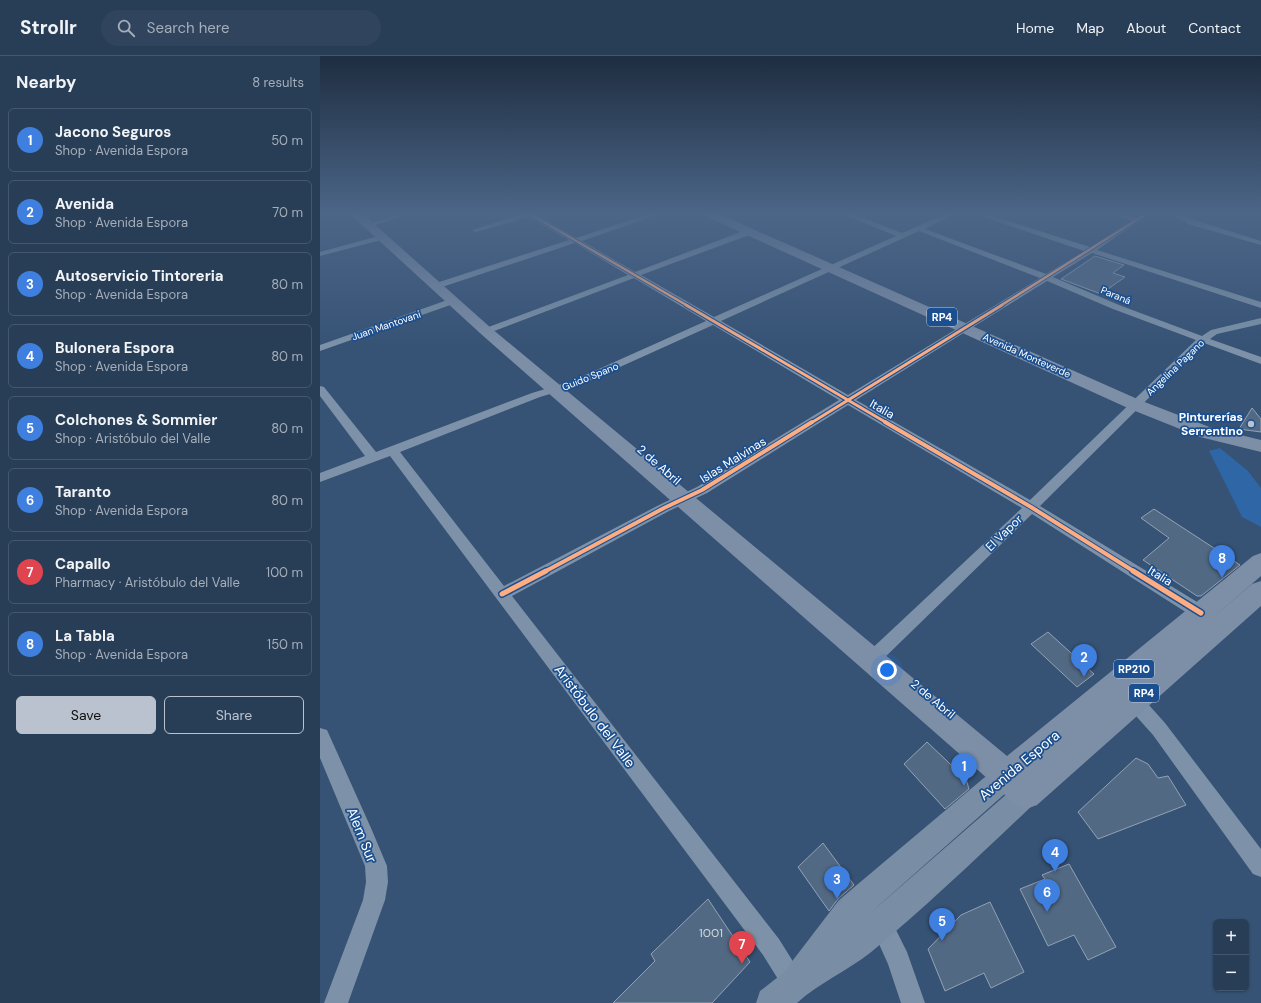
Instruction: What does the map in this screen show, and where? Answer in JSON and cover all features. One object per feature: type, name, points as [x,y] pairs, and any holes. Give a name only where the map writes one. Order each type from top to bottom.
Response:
[{"type":"main road","name":"2 de Abril","points":[[405,258],[486,331],[556,389],[1017,784]]},
{"type":"main road","name":"Avenida Monteverde","points":[[809,258],[1136,405],[1207,433],[1261,446]]},
{"type":"main road","name":"Avenida Espora","points":[[783,993],[851,948],[881,924],[1017,784],[1201,613],[1261,562]]},
{"type":"main road","name":"Avenida Espora","points":[[783,993],[850,911],[884,880],[1134,701],[1261,591]]},
{"type":"street","points":[[436,286],[522,258]]},
{"type":"street","name":"Italia","points":[[604,258],[1031,507],[1201,613]]},
{"type":"street","points":[[486,331],[681,258]]},
{"type":"street","name":"Guido Spano","points":[[320,478],[536,395],[576,383],[853,258]]},
{"type":"street","name":"Paraná","points":[[996,258],[1116,307],[1261,362]]},
{"type":"street","name":"Islas Malvinas","points":[[502,594],[664,508],[684,500],[702,490],[1077,258]]},
{"type":"street","points":[[1116,258],[1261,305]]},
{"type":"street","name":"Juan Mantovani","points":[[320,348],[453,302]]},
{"type":"street","name":"Angelina Pagano","points":[[1136,405],[1203,339],[1214,332],[1261,321]]},
{"type":"street","points":[[320,389],[373,458]]},
{"type":"street","name":"El Vapor","points":[[871,660],[1136,405]]},
{"type":"street","name":"Aristóbulo del Valle","points":[[392,450],[771,947],[783,993]]},
{"type":"street","points":[[1134,701],[1159,729],[1261,866]]},
{"type":"street","name":"Alem Sur","points":[[320,737],[364,835],[376,866],[377,882],[374,900],[365,927],[336,1003]]},
{"type":"street","points":[[881,924],[899,960],[913,1003]]},
{"type":"shaded area","points":[[1220,448],[1248,471],[1261,488],[1261,527],[1242,517],[1209,451]]},
{"type":"building","points":[[1092,258],[1102,258],[1124,265],[1113,273],[1125,277],[1101,294],[1061,279]]},
{"type":"building","name":"Pinturerías Serrentino","points":[[1252,408],[1261,419],[1261,432],[1239,429]]},
{"type":"building","points":[[1154,509],[1240,565],[1201,596],[1197,596],[1143,560],[1169,538],[1141,518]]},
{"type":"building","points":[[1048,632],[1094,674],[1077,687],[1031,644]]},
{"type":"building","points":[[927,742],[966,779],[969,789],[945,809],[904,764]]},
{"type":"building","points":[[1136,758],[1148,764],[1158,778],[1168,776],[1186,805],[1098,839],[1078,812]]},
{"type":"building","points":[[823,843],[854,885],[838,899],[829,911],[798,867]]},
{"type":"building","points":[[1069,864],[1116,947],[1088,960],[1074,935],[1048,946],[1020,889],[1045,879],[1042,875]]},
{"type":"building","points":[[708,899],[750,962],[712,1003],[613,1003],[655,961],[651,954]]},
{"type":"building","points":[[990,902],[1024,972],[991,988],[984,973],[945,991],[928,949],[961,915]]},
{"type":"cycle path","points":[[606,258],[1031,507],[1201,613]]},
{"type":"cycle path","points":[[502,594],[664,508],[702,490],[1078,258]]},
{"type":"place","name":"Pinturerías Serrentino","points":[[1251,424]]},
{"type":"place","name":"La Tabla","points":[[1222,578]]},
{"type":"place","name":"Avenida","points":[[1084,677]]},
{"type":"place","name":"Jacono Seguros","points":[[964,786]]},
{"type":"place","name":"Bulonera Espora","points":[[1055,872]]},
{"type":"place","name":"Autoservicio Tintoreria","points":[[837,899]]},
{"type":"place","name":"Taranto","points":[[1047,912]]},
{"type":"place","name":"Colchones & Sommier","points":[[942,941]]},
{"type":"place","name":"Capallo","points":[[742,964]]}]
